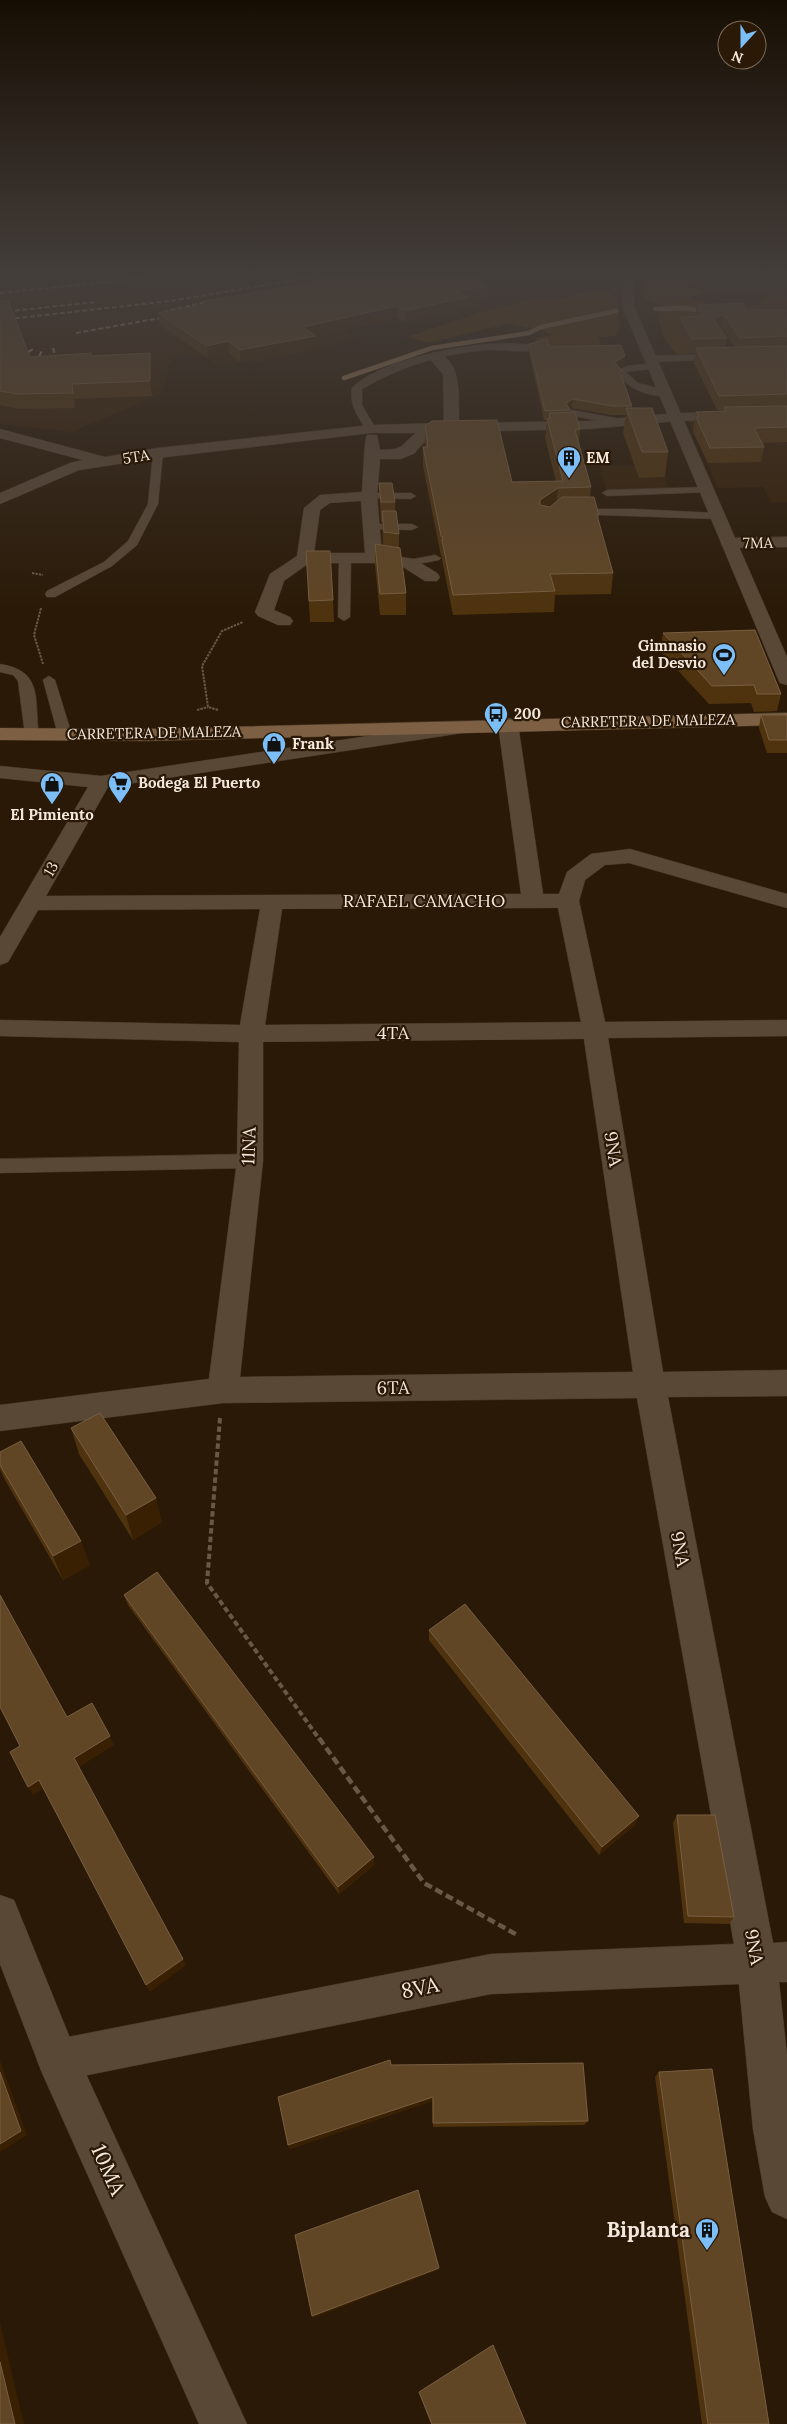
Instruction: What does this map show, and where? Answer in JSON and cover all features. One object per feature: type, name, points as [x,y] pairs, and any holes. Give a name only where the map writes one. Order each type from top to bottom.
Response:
[{"type":"main road","name":"CARRETERA DE MALEZA","points":[[0,734],[65,735],[787,719]]},
{"type":"street","points":[[373,455],[401,454],[410,450],[414,442],[424,434],[452,427],[450,387]]},
{"type":"street","points":[[663,387],[787,679]]},
{"type":"street","name":"5TA","points":[[0,499],[75,466],[158,453],[371,429],[589,426],[676,417],[787,415]]},
{"type":"street","points":[[371,429],[373,455],[369,496],[374,558]]},
{"type":"street","points":[[0,433],[106,462]]},
{"type":"street","points":[[305,558],[312,508],[326,498],[369,496]]},
{"type":"street","name":"7MA","points":[[729,543],[787,542]]},
{"type":"street","points":[[284,621],[264,612],[276,578],[305,558],[374,558],[408,563],[431,577]]},
{"type":"street","points":[[508,724],[533,901]]},
{"type":"street","points":[[0,772],[101,782],[479,726]]},
{"type":"street","name":"13","points":[[0,957],[101,782]]},
{"type":"street","points":[[568,901],[575,877],[599,859],[630,856],[787,901]]},
{"type":"street","name":"RAFAEL CAMACHO","points":[[32,903],[568,901]]},
{"type":"street","name":"9NA","points":[[568,901],[596,1032],[650,1384],[772,1963],[774,2130],[787,2197]]},
{"type":"street","name":"11NA","points":[[223,1390],[250,1161],[251,1034],[272,902]]},
{"type":"street","name":"4TA","points":[[0,1028],[251,1034],[596,1032],[787,1028]]},
{"type":"street","name":"6TA","points":[[0,1418],[223,1390],[787,1383]]},
{"type":"street","name":"10MA","points":[[0,1914],[58,2060],[223,2424]]},
{"type":"street","name":"8VA","points":[[58,2060],[491,1974],[772,1963]]},
{"type":"lane","points":[[358,387],[354,399],[371,429]]},
{"type":"lane","points":[[640,387],[666,393]]},
{"type":"lane","points":[[572,413],[620,422]]},
{"type":"lane","points":[[51,594],[108,564],[133,543],[154,504],[158,453]]},
{"type":"lane","points":[[607,494],[707,490]]},
{"type":"lane","points":[[369,496],[412,496]]},
{"type":"lane","points":[[566,512],[635,512],[717,516]]},
{"type":"lane","points":[[371,527],[412,527]]},
{"type":"lane","points":[[344,617],[345,558]]},
{"type":"lane","points":[[408,563],[436,558]]},
{"type":"lane","points":[[0,668],[15,672],[23,677],[27,686],[32,735]]},
{"type":"lane","points":[[49,680],[65,735]]},
{"type":"lane","points":[[0,1166],[250,1161]]},
{"type":"path","points":[[49,680],[34,635],[44,600],[51,594]]},
{"type":"path","points":[[259,731],[251,721],[208,707],[202,666],[222,631],[264,612]]},
{"type":"path","points":[[223,1390],[207,1583],[424,1883],[528,1941]]},
{"type":"shaded area","points":[[0,387],[164,387],[162,394],[71,432],[0,424]]},
{"type":"shaded area","points":[[787,420],[787,502],[771,503],[763,487],[718,488],[689,421]]},
{"type":"shaded area","points":[[600,466],[635,466],[639,478],[665,477],[669,489],[606,490]]},
{"type":"building","points":[[0,387],[72,387],[73,393],[17,394],[0,391]]},
{"type":"building","points":[[539,387],[625,387],[632,406],[612,406],[573,399],[566,403],[570,410],[545,411]]},
{"type":"building","points":[[715,387],[787,387],[787,394],[719,396]]},
{"type":"building","points":[[787,406],[787,427],[754,428],[764,447],[710,448],[696,417],[699,417],[696,412],[726,411],[724,407]]},
{"type":"building","points":[[626,408],[652,408],[668,452],[642,452]]},
{"type":"building","points":[[575,412],[580,429],[575,430],[591,487],[558,488],[540,500],[540,505],[550,507],[562,497],[594,497],[613,573],[550,574],[555,591],[453,595],[443,537],[441,536],[423,447],[428,447],[425,426],[432,421],[497,420],[512,482],[563,481],[547,419],[550,419],[549,413]]},
{"type":"building","points":[[379,483],[392,483],[395,502],[381,502]]},
{"type":"building","points":[[382,511],[396,511],[399,534],[384,532]]},
{"type":"building","points":[[375,544],[400,548],[406,593],[380,594]]},
{"type":"building","points":[[306,551],[330,551],[333,600],[309,601]]},
{"type":"building","points":[[755,630],[781,694],[757,694],[754,685],[712,686],[663,633]]},
{"type":"building","points":[[761,715],[786,715],[787,740],[769,740]]},
{"type":"building","points":[[100,1413],[156,1498],[126,1515],[71,1428]]},
{"type":"building","points":[[21,1441],[81,1541],[53,1556],[0,1465],[0,1452]]},
{"type":"building","points":[[157,1572],[374,1857],[338,1887],[124,1595]]},
{"type":"building","points":[[0,1595],[67,1717],[92,1703],[110,1736],[74,1758],[183,1959],[146,1985],[39,1780],[28,1787],[10,1752],[20,1746],[0,1707]]},
{"type":"building","points":[[465,1604],[639,1816],[602,1847],[429,1630]]},
{"type":"building","points":[[677,1815],[715,1815],[734,1917],[688,1916]]},
{"type":"building","points":[[390,2060],[391,2065],[583,2063],[588,2121],[433,2123],[433,2097],[288,2145],[278,2097]]},
{"type":"building","name":"Biplanta","points":[[712,2069],[769,2424],[708,2424],[659,2072]]},
{"type":"building","points":[[0,2072],[21,2131],[0,2144]]},
{"type":"building","points":[[418,2190],[439,2268],[312,2316],[295,2235]]},
{"type":"building","points":[[493,2345],[526,2424],[432,2424],[419,2392]]},
{"type":"building","points":[[0,2362],[15,2424],[0,2424]]},
{"type":"place","name":"EM","points":[[569,479]]},
{"type":"place","name":"Gimnasio del Desvio","points":[[724,676]]},
{"type":"place","name":"200","points":[[496,735]]},
{"type":"place","name":"Frank","points":[[274,765]]},
{"type":"place","name":"Bodega El Puerto","points":[[120,804]]},
{"type":"place","name":"El Pimiento","points":[[52,805]]},
{"type":"place","name":"Biplanta","points":[[707,2251]]}]
